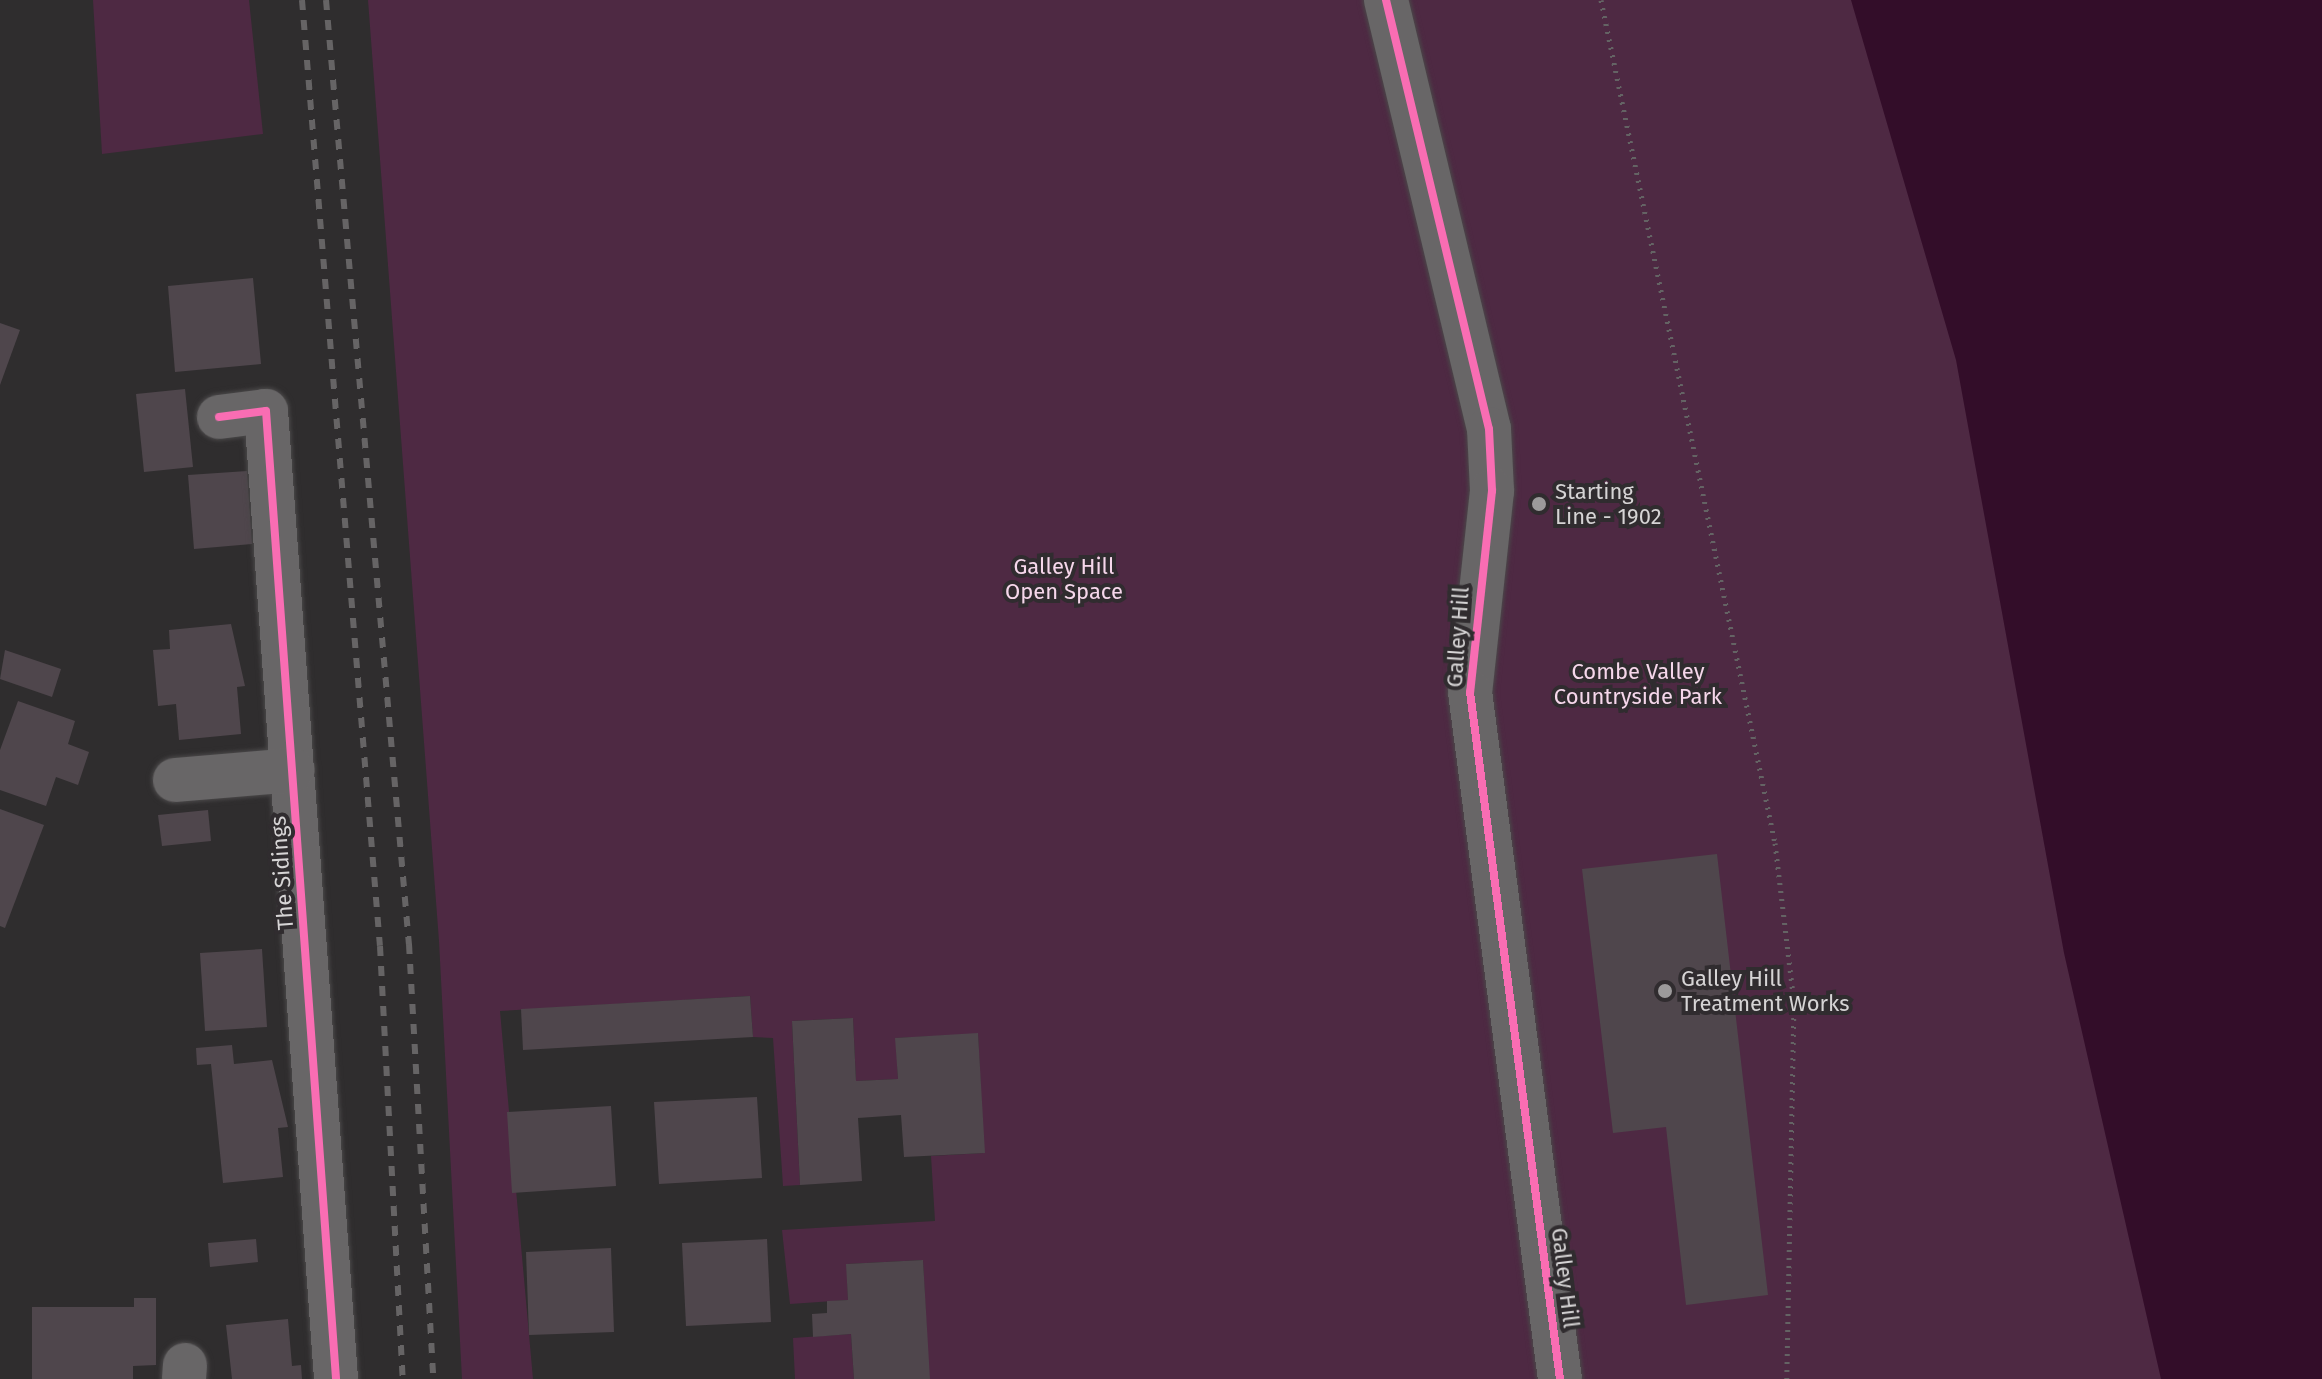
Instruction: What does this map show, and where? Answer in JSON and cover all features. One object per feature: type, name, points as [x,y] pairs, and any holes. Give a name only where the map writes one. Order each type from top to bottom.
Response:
[{"type":"street","name":"Galley Hill","points":[[1386,0],[1489,429],[1492,491],[1470,692],[1560,1379]]},
{"type":"street","name":"The Sidings","points":[[219,417],[266,411],[336,1379]]},
{"type":"street","points":[[175,780],[293,770]]},
{"type":"path","points":[[1601,0],[1775,843],[1794,1002],[1787,1379]]},
{"type":"green space","points":[[93,0],[249,0],[263,134],[102,154]]},
{"type":"green space","name":"Combe Valley Countryside Park","points":[[368,0],[2322,0],[2322,1379],[929,1379],[923,1260],[847,1264],[848,1300],[790,1304],[782,1230],[935,1221],[931,1156],[984,1153],[978,1034],[896,1038],[898,1079],[856,1081],[853,1018],[792,1021],[800,1185],[783,1186],[773,1038],[753,1037],[750,996],[500,1011],[533,1379],[462,1379],[439,941]]},
{"type":"green space","points":[[851,1334],[854,1379],[795,1379],[793,1338]]},
{"type":"shaded area","points":[[1851,0],[2322,0],[2322,1379],[2161,1379],[2064,953],[1956,360]]},
{"type":"building","points":[[253,278],[261,364],[175,372],[168,286]]},
{"type":"building","points":[[0,323],[20,330],[0,385]]},
{"type":"building","points":[[185,389],[193,467],[144,472],[136,394]]},
{"type":"building","points":[[247,471],[252,544],[194,549],[188,475]]},
{"type":"building","points":[[231,624],[245,686],[237,687],[241,734],[179,740],[176,704],[158,706],[153,650],[170,649],[169,630]]},
{"type":"building","points":[[5,650],[61,669],[52,697],[0,679]]},
{"type":"building","points":[[18,701],[75,721],[68,744],[89,752],[78,785],[56,777],[46,806],[0,790],[0,750]]},
{"type":"building","points":[[0,809],[44,825],[5,928],[0,926]]},
{"type":"building","points":[[208,810],[211,841],[162,846],[158,815]]},
{"type":"building","name":"Galley Hill Treatment Works","points":[[1717,854],[1768,1295],[1686,1305],[1666,1127],[1613,1133],[1582,869]]},
{"type":"building","points":[[262,949],[267,1027],[205,1031],[200,953]]},
{"type":"building","points":[[750,996],[753,1037],[523,1050],[521,1009]]},
{"type":"building","points":[[853,1018],[856,1081],[898,1079],[895,1038],[978,1033],[985,1153],[904,1157],[901,1115],[858,1118],[862,1181],[800,1185],[792,1021]]},
{"type":"building","points":[[232,1045],[234,1064],[272,1060],[288,1127],[278,1128],[283,1177],[223,1183],[211,1064],[197,1065],[196,1048]]},
{"type":"building","points":[[757,1097],[762,1178],[659,1184],[654,1102]]},
{"type":"building","points":[[611,1106],[616,1186],[512,1193],[507,1112]]},
{"type":"building","points":[[256,1239],[258,1262],[210,1267],[208,1243]]},
{"type":"building","points":[[767,1239],[771,1322],[686,1326],[682,1243]]},
{"type":"building","points":[[611,1248],[614,1332],[529,1335],[526,1252]]},
{"type":"building","points":[[923,1260],[930,1379],[854,1379],[851,1334],[813,1337],[812,1314],[827,1313],[827,1301],[848,1300],[846,1264]]},
{"type":"building","points":[[134,1298],[156,1298],[156,1365],[133,1366],[133,1379],[32,1379],[32,1307],[134,1307]]},
{"type":"building","points":[[288,1319],[292,1366],[301,1365],[302,1379],[232,1379],[226,1325]]},
{"type":"railway","points":[[302,0],[380,946],[403,1379]]},
{"type":"railway","points":[[326,0],[409,944],[433,1379]]},
{"type":"cycle path","points":[[1386,0],[1489,429],[1492,491],[1470,692],[1560,1379]]},
{"type":"cycle path","points":[[219,417],[266,411],[336,1379]]},
{"type":"place","name":"Starting Line - 1902","points":[[1539,504]]},
{"type":"place","name":"Galley Hill Treatment Works","points":[[1665,991]]},
{"type":"park label","name":"Galley Hill Open Space","points":[[1064,578]]}]
